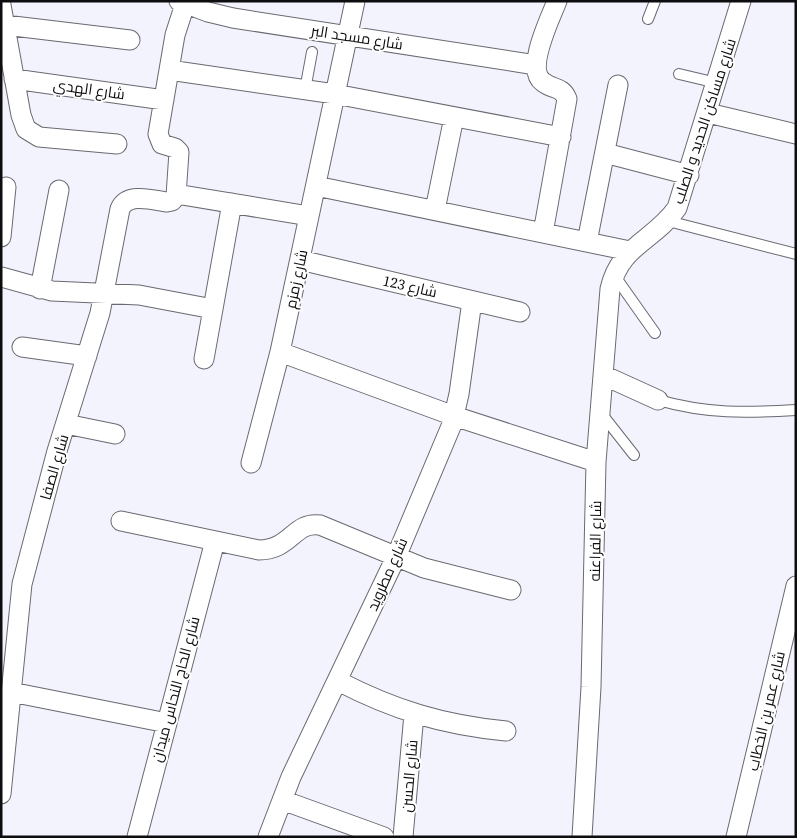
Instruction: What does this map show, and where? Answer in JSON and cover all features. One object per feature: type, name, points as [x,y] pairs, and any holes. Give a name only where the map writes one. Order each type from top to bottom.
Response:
[{"type":"street","name":"شارع زمزم","points":[[251,464],[280,352],[355,1]]},
{"type":"street","points":[[543,233],[567,99],[559,88],[545,84],[539,79],[536,66],[557,1]]},
{"type":"street","name":"شارع مساكن الحديد و الصلب","points":[[630,251],[668,221],[677,208],[689,175],[742,1]]},
{"type":"street","name":"شارع مسجد البر","points":[[183,2],[220,16],[536,66]]},
{"type":"street","points":[[183,2],[168,70],[158,138],[162,144],[175,148],[180,152],[176,194],[309,216]]},
{"type":"street","points":[[1,5],[22,122],[32,134],[39,137],[117,144]]},
{"type":"street","points":[[5,25],[130,40]]},
{"type":"street","points":[[168,70],[335,94],[561,137]]},
{"type":"street","name":"شارع الهدي","points":[[14,79],[164,100]]},
{"type":"street","points":[[587,242],[618,85]]},
{"type":"street","points":[[708,113],[796,134]]},
{"type":"street","points":[[435,210],[454,117]]},
{"type":"street","points":[[605,153],[689,175]]},
{"type":"street","points":[[316,186],[630,251]]},
{"type":"street","points":[[1,237],[6,187]]},
{"type":"street","points":[[40,289],[59,190]]},
{"type":"street","name":"شارع الصفا","points":[[1,794],[22,584],[66,424],[105,294],[121,205],[133,198],[170,202],[175,199],[176,194]]},
{"type":"street","points":[[204,359],[232,203]]},
{"type":"street","name":"شارع الفراعنه","points":[[582,837],[591,678],[596,462],[600,412],[614,275],[620,262],[630,251]]},
{"type":"street","name":"شارع 123","points":[[300,260],[520,312]]},
{"type":"street","points":[[1,277],[40,289],[70,293],[139,295],[213,309]]},
{"type":"street","name":"شارع مطرويد","points":[[268,837],[282,800],[396,557],[454,416],[472,301]]},
{"type":"street","points":[[22,347],[87,356]]},
{"type":"street","points":[[280,352],[454,416],[596,462]]},
{"type":"street","points":[[604,375],[658,400]]},
{"type":"street","points":[[66,424],[115,434]]},
{"type":"street","points":[[121,521],[268,550],[286,543],[298,531],[312,524],[320,525],[396,557],[453,577],[511,590]]},
{"type":"street","name":"شارع الحاج النحاس ميدان","points":[[137,837],[215,541]]},
{"type":"street","name":"شارع عمر بن الخطاب","points":[[736,837],[796,586]]},
{"type":"street","points":[[338,681],[370,697],[414,714],[471,728],[506,731]]},
{"type":"street","points":[[11,692],[167,723]]},
{"type":"street","name":"شارع الحسن","points":[[403,837],[414,714]]},
{"type":"street","points":[[282,800],[384,837]]},
{"type":"lane","points":[[648,19],[655,1]]},
{"type":"lane","points":[[306,90],[312,52]]},
{"type":"lane","points":[[679,74],[717,83]]},
{"type":"lane","points":[[668,221],[796,254]]},
{"type":"lane","points":[[614,275],[655,333]]},
{"type":"lane","points":[[658,400],[687,408],[732,413],[796,410]]},
{"type":"lane","points":[[600,412],[634,455]]}]
